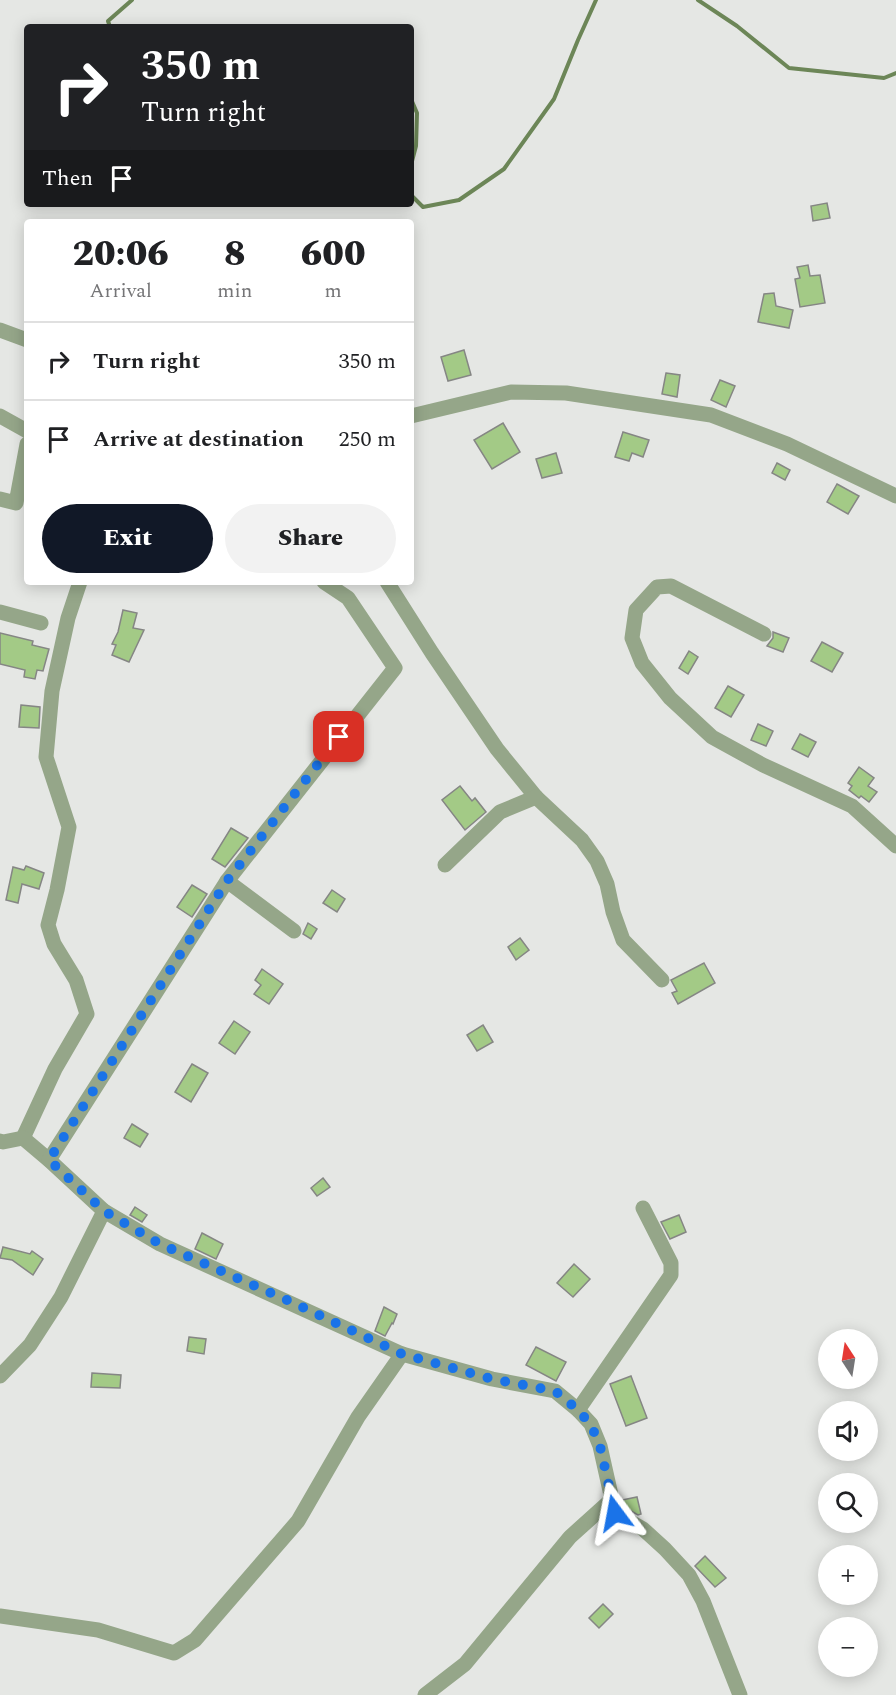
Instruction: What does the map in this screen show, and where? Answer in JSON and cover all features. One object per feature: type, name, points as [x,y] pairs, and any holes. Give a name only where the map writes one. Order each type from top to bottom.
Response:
[{"type":"street","points":[[0,330],[24,339]]},
{"type":"street","points":[[414,415],[511,392],[566,393],[711,415],[787,444],[896,496]]},
{"type":"street","points":[[0,416],[24,429]]},
{"type":"street","points":[[0,500],[16,503],[24,460]]},
{"type":"street","points":[[22,1138],[55,1069],[87,1014],[76,980],[54,944],[48,925],[69,827],[46,757],[52,691],[79,585]]},
{"type":"street","points":[[49,1160],[227,881],[395,668],[348,598],[332,585]]},
{"type":"street","points":[[389,585],[497,749],[536,797],[582,840],[597,861],[607,884],[613,912],[623,940],[662,980]]},
{"type":"street","points":[[764,634],[671,586],[657,587],[636,610],[633,638],[642,663],[670,698],[712,737],[763,765],[852,806],[896,846]]},
{"type":"street","points":[[0,612],[41,623]]},
{"type":"street","points":[[445,866],[500,812],[536,797]]},
{"type":"street","points":[[227,881],[294,932]]},
{"type":"street","points":[[0,1141],[22,1138]]},
{"type":"street","points":[[22,1138],[104,1211],[160,1244],[402,1354],[492,1379],[555,1391],[578,1410],[591,1425],[600,1446],[615,1513],[643,1529],[689,1575],[707,1611],[740,1695]]},
{"type":"street","points":[[578,1410],[671,1275],[671,1263],[643,1208]]},
{"type":"street","points":[[0,1376],[30,1345],[61,1298],[104,1211]]},
{"type":"street","points":[[0,1616],[98,1630],[174,1653],[195,1640],[298,1521],[358,1417],[402,1354]]},
{"type":"street","points":[[425,1695],[465,1664],[570,1537],[611,1500]]},
{"type":"building","points":[[827,203],[830,218],[813,221],[811,206]]},
{"type":"building","points":[[808,265],[810,276],[820,275],[825,303],[800,307],[795,279],[800,278],[797,267]]},
{"type":"building","points":[[774,293],[776,306],[793,310],[789,328],[758,322],[764,294]]},
{"type":"building","points":[[464,350],[471,375],[448,381],[441,357]]},
{"type":"building","points":[[666,373],[680,375],[677,397],[662,394]]},
{"type":"building","points":[[720,380],[735,386],[726,407],[711,400]]},
{"type":"building","points":[[503,423],[520,452],[492,469],[474,440]]},
{"type":"building","points":[[623,432],[649,440],[643,457],[632,453],[629,461],[615,457]]},
{"type":"building","points":[[556,453],[562,473],[542,478],[536,459]]},
{"type":"building","points":[[777,463],[790,470],[785,480],[772,473]]},
{"type":"building","points":[[837,484],[859,496],[848,514],[827,502]]},
{"type":"building","points":[[123,610],[137,613],[133,628],[144,630],[129,662],[112,655],[116,645],[112,644],[118,632]]},
{"type":"building","points":[[773,632],[789,638],[783,652],[767,646],[773,638]]},
{"type":"building","points":[[0,633],[33,641],[32,645],[49,649],[43,671],[37,670],[35,679],[24,677],[25,670],[0,664]]},
{"type":"building","points":[[822,642],[843,653],[832,672],[811,661]]},
{"type":"building","points":[[689,651],[698,657],[688,674],[679,668]]},
{"type":"building","points":[[728,686],[744,695],[731,717],[715,708]]},
{"type":"building","points":[[21,705],[40,707],[39,728],[19,727]]},
{"type":"building","points":[[758,724],[773,731],[766,746],[751,740]]},
{"type":"building","points":[[800,734],[816,742],[808,757],[792,749]]},
{"type":"building","points":[[859,767],[874,778],[868,786],[877,792],[869,802],[849,790],[852,786],[848,783]]},
{"type":"building","points":[[460,786],[472,801],[475,798],[486,812],[465,830],[442,800]]},
{"type":"building","points":[[231,828],[248,838],[225,867],[212,859]]},
{"type":"building","points":[[26,866],[44,873],[39,889],[22,884],[18,903],[6,900],[13,867],[24,870]]},
{"type":"building","points":[[192,885],[207,894],[192,917],[177,907]]},
{"type":"building","points":[[332,890],[345,899],[337,912],[323,903]]},
{"type":"building","points":[[308,923],[317,929],[311,939],[303,934]]},
{"type":"building","points":[[520,938],[529,950],[516,960],[508,947]]},
{"type":"building","points":[[704,963],[715,983],[678,1004],[672,993],[677,991],[671,980]]},
{"type":"building","points":[[262,969],[283,984],[269,1004],[254,994],[261,985],[255,980]]},
{"type":"building","points":[[234,1021],[250,1032],[235,1054],[219,1043]]},
{"type":"building","points":[[483,1025],[493,1042],[477,1051],[467,1035]]},
{"type":"building","points":[[192,1064],[208,1073],[191,1102],[175,1092]]},
{"type":"building","points":[[132,1124],[148,1134],[140,1147],[124,1138]]},
{"type":"building","points":[[323,1178],[330,1187],[317,1196],[311,1188]]},
{"type":"building","points":[[135,1207],[147,1215],[142,1222],[130,1215]]},
{"type":"building","points":[[679,1215],[686,1232],[670,1239],[661,1222]]},
{"type":"building","points":[[202,1233],[223,1244],[216,1259],[195,1249]]},
{"type":"building","points":[[3,1247],[30,1254],[32,1251],[43,1259],[33,1275],[12,1260],[0,1258]]},
{"type":"building","points":[[574,1264],[590,1279],[573,1297],[557,1283]]},
{"type":"building","points":[[384,1307],[397,1314],[385,1336],[375,1331]]},
{"type":"building","points":[[189,1337],[206,1339],[204,1354],[187,1351]]},
{"type":"building","points":[[536,1347],[566,1362],[556,1381],[526,1365]]},
{"type":"building","points":[[92,1373],[121,1375],[120,1388],[91,1387]]},
{"type":"building","points":[[631,1376],[647,1418],[626,1426],[610,1384]]},
{"type":"building","points":[[637,1497],[641,1514],[638,1515],[624,1507],[622,1500]]},
{"type":"building","points":[[705,1556],[726,1578],[715,1587],[695,1566]]},
{"type":"building","points":[[603,1604],[613,1614],[599,1628],[589,1618]]},
{"type":"waterway","points":[[109,24],[108,21],[132,0]]},
{"type":"waterway","points":[[414,198],[423,207],[459,200],[504,169],[554,99],[596,0]]},
{"type":"waterway","points":[[698,0],[737,26],[789,68],[884,78],[896,73]]},
{"type":"waterway","points":[[414,106],[417,113],[414,154]]},
{"type":"route","points":[[339,737],[227,881],[49,1160],[104,1211],[160,1244],[402,1354],[492,1379],[555,1391],[578,1410],[591,1425],[600,1446],[615,1513]]}]
